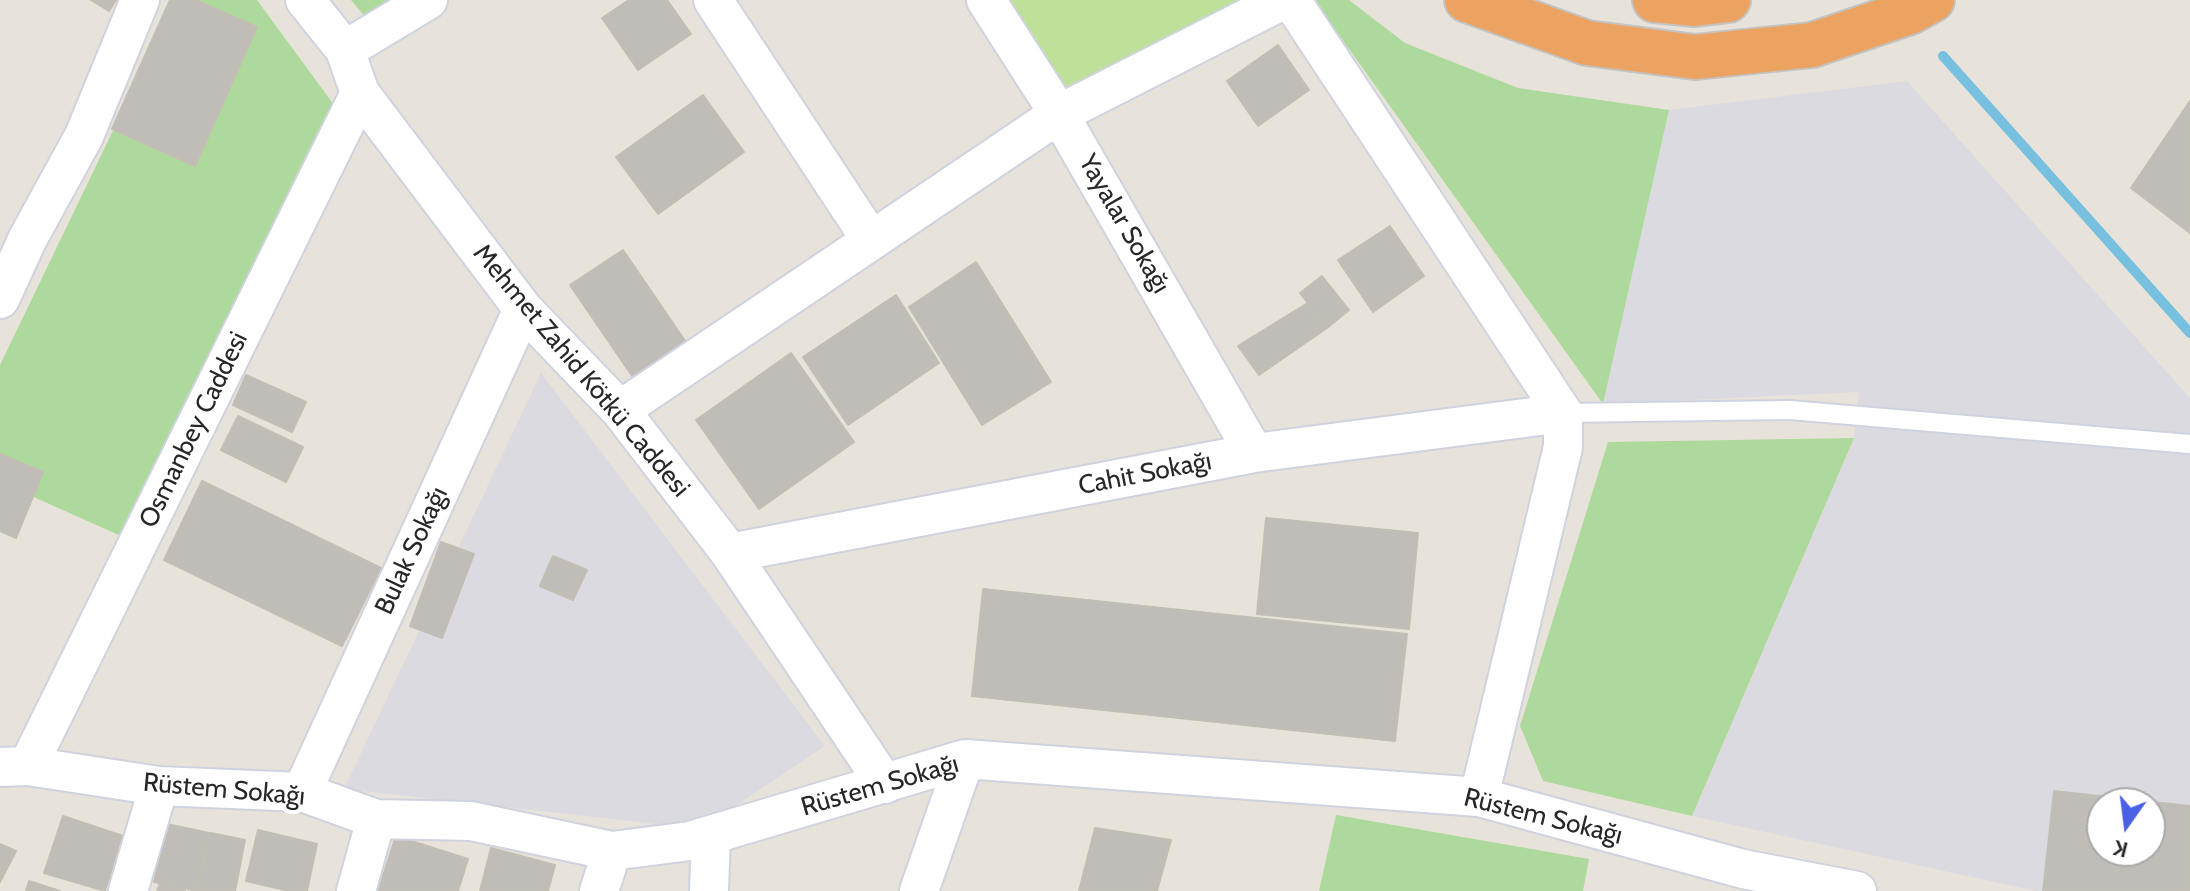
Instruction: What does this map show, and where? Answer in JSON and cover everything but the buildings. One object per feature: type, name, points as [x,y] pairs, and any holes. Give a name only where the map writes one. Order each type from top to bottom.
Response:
[{"type":"highway","points":[[1467,0],[1587,43],[1695,57],[1812,45],[1910,12],[1932,0]]},
{"type":"highway","points":[[1655,0],[1695,4],[1728,0]]},
{"type":"street","points":[[0,299],[14,231],[84,136],[140,0]]},
{"type":"street","name":"Mehmet Zahid Kötkü Caddesi","points":[[305,0],[345,50],[360,93],[523,309],[620,410],[730,553],[885,784]]},
{"type":"street","points":[[345,50],[428,0]]},
{"type":"street","points":[[713,0],[871,240]]},
{"type":"street","name":"Yayalar Sokağı","points":[[986,0],[1059,114],[1254,453]]},
{"type":"street","points":[[620,410],[1059,114],[1283,0]]},
{"type":"street","points":[[1291,0],[1563,413],[1563,447],[1479,797]]},
{"type":"street","name":"Osmanbey Caddesi","points":[[14,766],[360,93]]},
{"type":"street","name":"Bulak Sokağı","points":[[302,792],[523,309]]},
{"type":"street","name":"Cahit Sokağı","points":[[730,553],[1254,453],[1563,413]]},
{"type":"street","points":[[919,891],[965,759]]},
{"type":"street","name":"Rüstem Sokağı","points":[[14,766],[159,786],[302,792],[376,819],[471,821],[612,851],[711,835],[965,759],[1479,797],[1739,880],[1857,891]]},
{"type":"street","points":[[128,891],[159,786]]},
{"type":"street","points":[[356,891],[376,819]]},
{"type":"street","points":[[709,891],[711,835]]},
{"type":"street","points":[[599,891],[612,851]]},
{"type":"lane","points":[[1563,413],[1790,410],[2190,444]]},
{"type":"shaded area","points":[[1907,81],[2190,398],[2190,891],[2036,891],[1692,816],[1854,438],[1859,392],[1603,404],[1669,110]]},
{"type":"shaded area","points":[[541,373],[825,746],[701,829],[344,789]]},
{"type":"green space","points":[[176,0],[257,0],[337,109],[139,544],[0,482],[0,365]]},
{"type":"green space","points":[[351,0],[416,0],[375,29]]},
{"type":"green space","points":[[1008,0],[1244,0],[1071,105]]},
{"type":"green space","points":[[1314,0],[1349,0],[1405,43],[1518,88],[1669,110],[1603,404]]},
{"type":"green space","points":[[1854,438],[1692,816],[1543,781],[1520,726],[1608,442]]},
{"type":"green space","points":[[1336,815],[1589,859],[1583,891],[1319,891]]},
{"type":"waterway","points":[[1943,56],[2190,333]]}]
